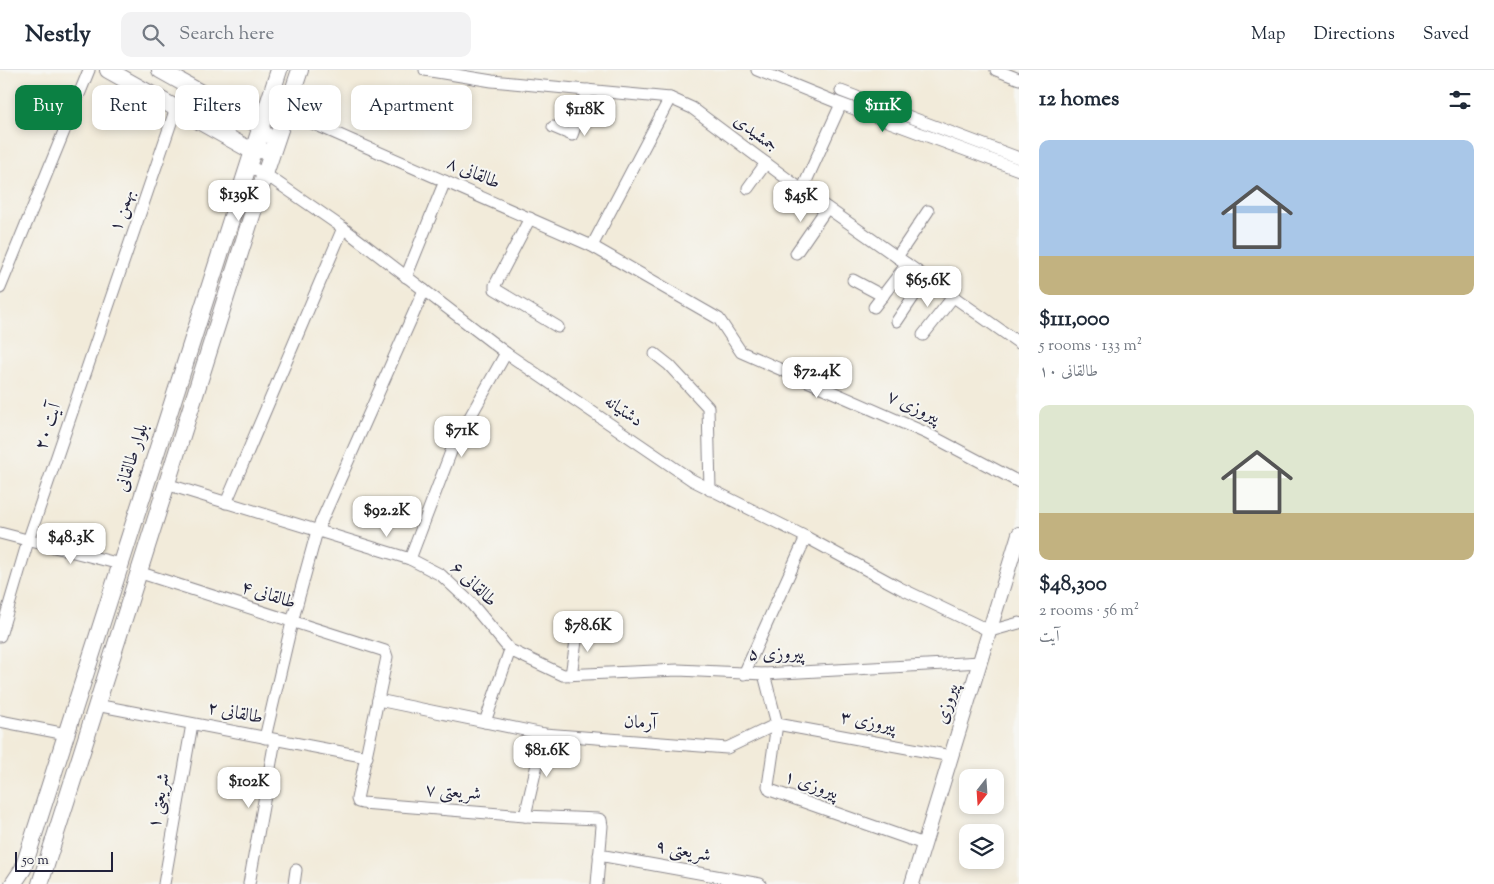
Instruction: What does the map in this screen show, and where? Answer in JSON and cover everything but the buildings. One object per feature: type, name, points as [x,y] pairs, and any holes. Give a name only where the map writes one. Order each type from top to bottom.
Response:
[{"type":"main road","points":[[108,70],[175,107]]},
{"type":"main road","points":[[160,70],[181,75],[196,85]]},
{"type":"main road","points":[[296,85],[300,70]]},
{"type":"main road","name":"بلوار طالقانی","points":[[14,884],[23,869],[276,78]]},
{"type":"main road","points":[[260,126],[274,149]]},
{"type":"main road","points":[[215,130],[229,138],[250,158],[274,149]]},
{"type":"main road","points":[[229,138],[236,130]]},
{"type":"main road","points":[[40,884],[280,130]]},
{"type":"main road","points":[[224,239],[230,236],[243,244]]},
{"type":"street","points":[[0,288],[89,70]]},
{"type":"street","name":"جمشیدی","points":[[425,70],[492,81],[670,98],[692,108],[827,208],[1019,343]]},
{"type":"street","points":[[757,70],[841,104],[1019,170]]},
{"type":"street","points":[[996,70],[1019,80]]},
{"type":"street","points":[[553,127],[572,135],[588,90]]},
{"type":"street","points":[[841,91],[1019,158]]},
{"type":"street","points":[[592,246],[670,98]]},
{"type":"street","points":[[802,190],[841,104]]},
{"type":"street","name":"بهمن ۱","points":[[102,324],[175,111]]},
{"type":"street","name":"طالقانی ۸","points":[[327,130],[592,246],[643,275]]},
{"type":"street","name":"دشتیانه","points":[[250,158],[265,174],[343,228],[506,353],[692,480],[806,537],[900,588],[990,631]]},
{"type":"street","points":[[748,188],[766,163]]},
{"type":"street","points":[[406,277],[444,181]]},
{"type":"street","points":[[796,253],[827,208]]},
{"type":"street","points":[[898,257],[928,212]]},
{"type":"street","points":[[530,218],[495,285],[495,289],[558,327]]},
{"type":"street","points":[[226,503],[343,228]]},
{"type":"street","points":[[874,307],[907,264]]},
{"type":"street","name":"پیروزی ۷","points":[[643,275],[719,319],[741,352],[926,433],[1019,482]]},
{"type":"street","points":[[897,321],[926,278]]},
{"type":"street","points":[[853,280],[883,296]]},
{"type":"street","points":[[249,884],[270,739],[292,622],[317,531],[424,290]]},
{"type":"street","points":[[923,335],[953,297]]},
{"type":"street","name":"آیت ۲۰","points":[[1,633],[28,541],[102,324]]},
{"type":"street","points":[[410,559],[452,449],[506,353]]},
{"type":"street","points":[[655,354],[669,365],[708,408],[710,490]]},
{"type":"street","name":"طالقانی ۶","points":[[166,484],[410,559],[441,575],[470,602],[510,650],[563,675],[571,674]]},
{"type":"street","points":[[0,532],[120,564]]},
{"type":"street","name":"پیروزی","points":[[912,884],[1019,534]]},
{"type":"street","points":[[744,674],[806,537]]},
{"type":"street","name":"طالقانی ۴","points":[[138,572],[385,651],[387,653],[378,700]]},
{"type":"street","points":[[990,631],[1019,623]]},
{"type":"street","points":[[571,674],[578,628]]},
{"type":"street","points":[[485,722],[510,650]]},
{"type":"street","name":"پیروزی ۵","points":[[571,674],[678,670],[764,674],[981,662]]},
{"type":"street","name":"پیروزی ۱","points":[[764,674],[778,724],[768,786],[770,790],[924,844]]},
{"type":"street","points":[[367,757],[378,700]]},
{"type":"street","name":"آرمان","points":[[378,700],[544,734],[727,748],[778,724]]},
{"type":"street","name":"طالقانی ۲","points":[[96,706],[367,757]]},
{"type":"street","points":[[0,721],[66,734]]},
{"type":"street","name":"شریعتی ۱","points":[[164,884],[192,724]]},
{"type":"street","name":"پیروزی ۳","points":[[778,724],[951,756]]},
{"type":"street","points":[[525,816],[544,734]]},
{"type":"street","name":"شریعتی ۷","points":[[367,757],[357,799],[358,802],[525,816],[601,820],[597,884]]},
{"type":"street","name":"شریعتی ۹","points":[[599,855],[760,884]]},
{"type":"street","points":[[294,884],[296,870]]}]
